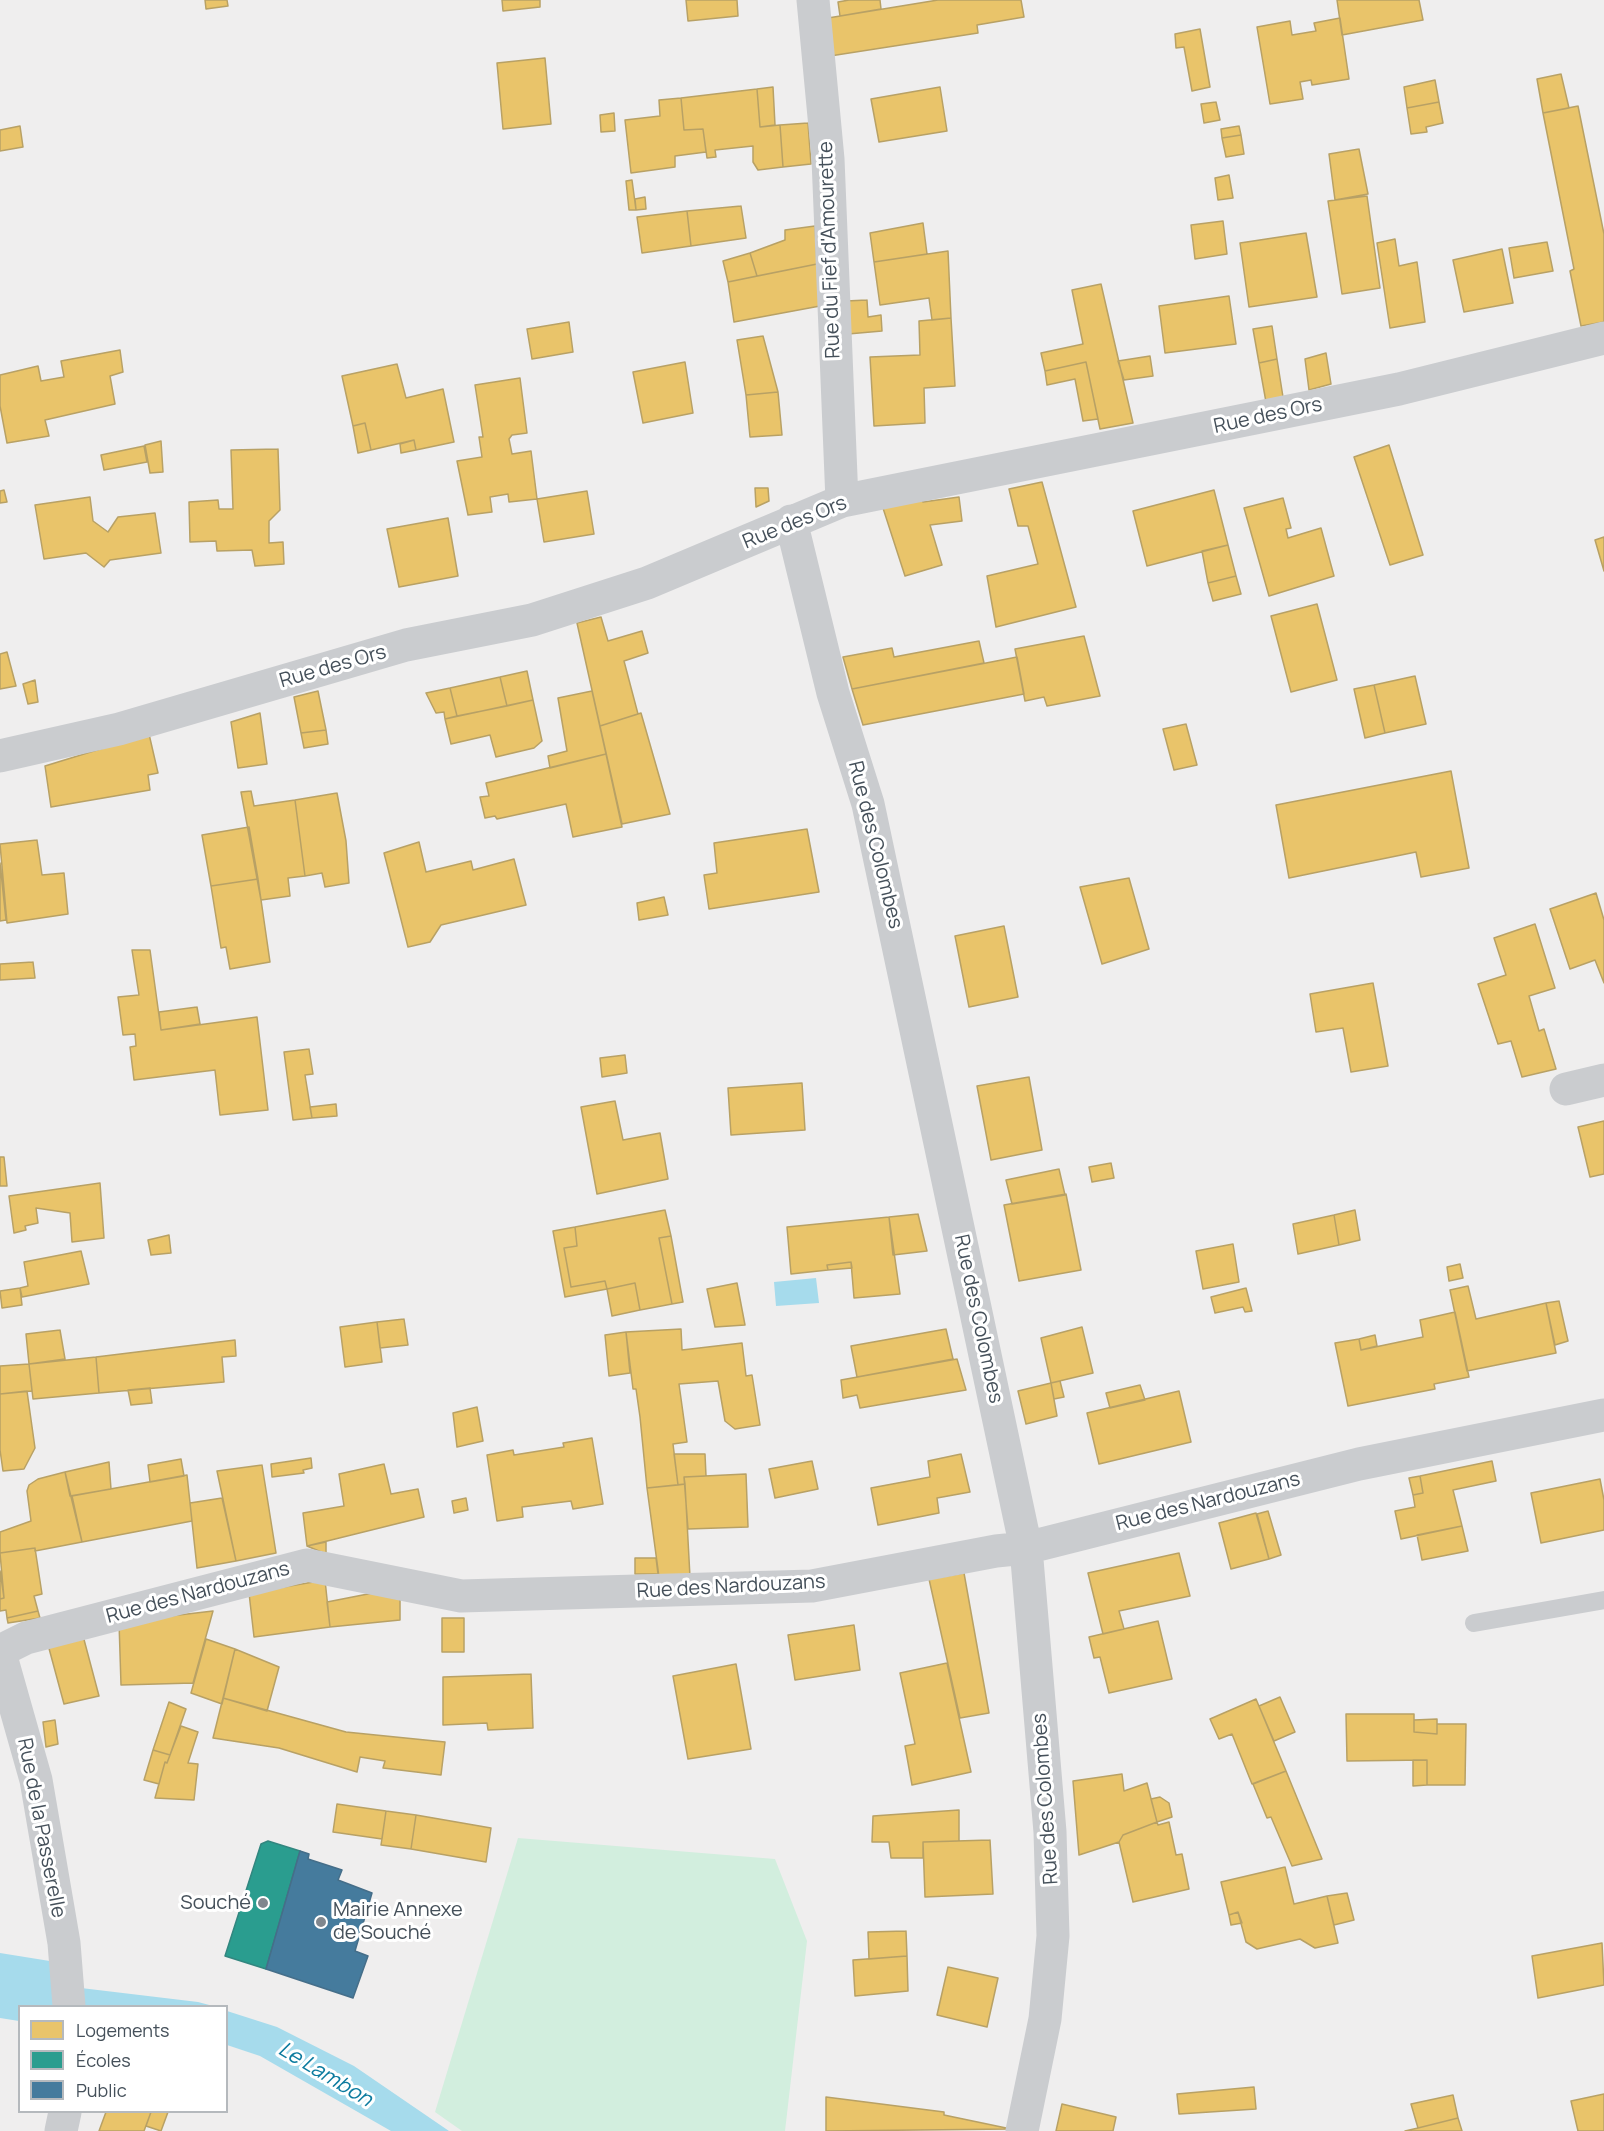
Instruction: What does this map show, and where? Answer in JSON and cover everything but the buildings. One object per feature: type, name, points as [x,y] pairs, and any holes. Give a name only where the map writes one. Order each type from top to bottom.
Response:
[{"type":"street","name":"Rue du Fief d'Amourette","points":[[813,0],[828,159],[842,501]]},
{"type":"street","name":"Rue des Ors","points":[[0,756],[119,729],[406,645],[532,620],[647,583],[842,501],[1399,389],[1604,338]]},
{"type":"street","name":"Rue des Colombes","points":[[791,521],[833,693],[868,804],[1026,1548],[1050,1832],[1053,1936],[1046,2019],[1022,2131]]},
{"type":"street","points":[[1566,1089],[1604,1080]]},
{"type":"street","name":"Rue des Nardouzans","points":[[0,1652],[26,1638],[307,1565],[461,1596],[812,1586],[996,1551],[1026,1548],[1359,1464],[1604,1415]]},
{"type":"street","name":"Rue de la Passerelle","points":[[0,1652],[36,1780],[64,1953],[69,2005]]},
{"type":"street","points":[[61,2131],[65,2113]]},
{"type":"lane","points":[[1474,1623],[1604,1600]]},
{"type":"green space","points":[[518,1838],[775,1859],[807,1941],[785,2131],[462,2131],[435,2112]]},
{"type":"water","points":[[816,1278],[819,1303],[776,1306],[774,1282]]},
{"type":"water","points":[[0,1953],[56,1962],[81,1988],[209,2005],[18,2005],[18,2021],[0,2018]]},
{"type":"water","name":"Le Lambon","points":[[228,2011],[277,2027],[354,2066],[449,2131],[391,2131],[260,2056],[228,2045]]},
{"type":"place","name":"Souché","points":[[263,1903]]},
{"type":"place","name":"Mairie Annexe de Souché","points":[[321,1922]]}]
